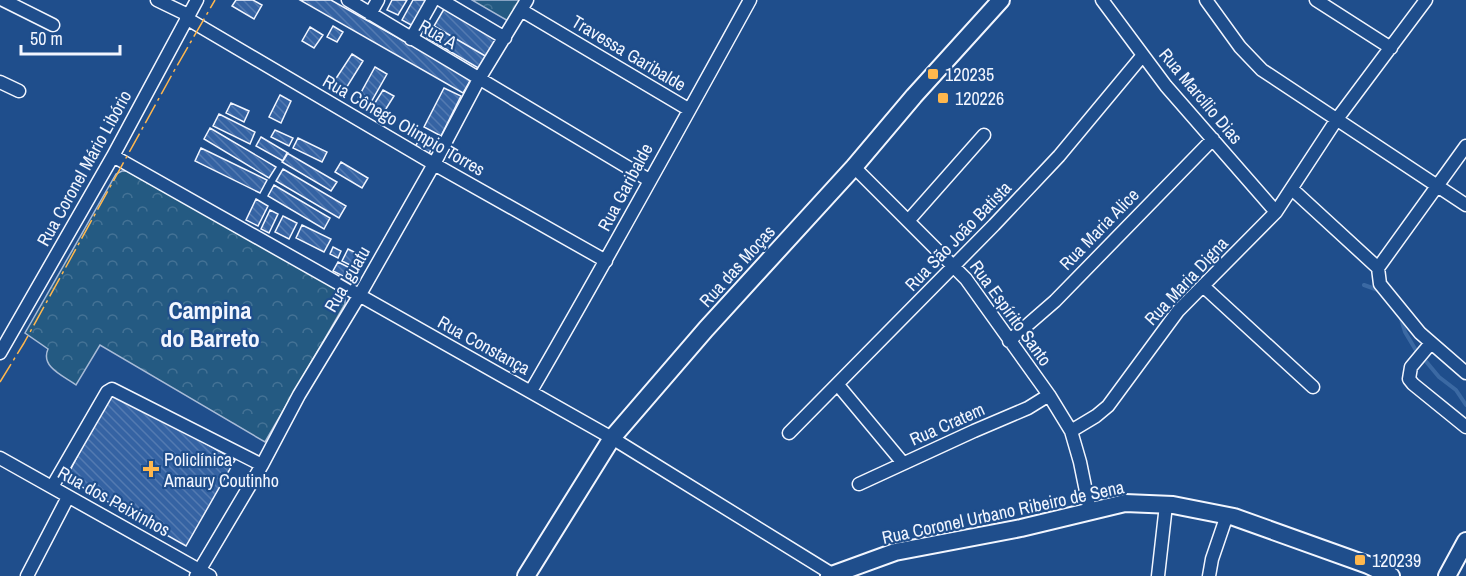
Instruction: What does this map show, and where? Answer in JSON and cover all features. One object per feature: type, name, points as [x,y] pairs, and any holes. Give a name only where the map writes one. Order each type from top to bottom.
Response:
[{"type":"street","points":[[3,0],[54,25]]},
{"type":"street","name":"Rua Cônego Olimpio Torres","points":[[157,0],[434,164],[606,261]]},
{"type":"street","name":"Rua Coronel Mário Libório","points":[[0,353],[113,156],[197,0]]},
{"type":"street","name":"Rua A","points":[[348,0],[649,180]]},
{"type":"street","points":[[370,14],[378,0]]},
{"type":"street","points":[[411,39],[433,0]]},
{"type":"street","points":[[441,0],[505,38]]},
{"type":"street","name":"Rua Garibalde","points":[[531,391],[606,261],[750,0]]},
{"type":"street","name":"Rua das Moças","points":[[526,576],[612,438],[706,329],[854,167],[914,96],[1001,0]]},
{"type":"street","name":"Rua Marcílio Dias","points":[[1102,0],[1166,86],[1276,212]]},
{"type":"street","points":[[1206,0],[1240,47],[1262,70],[1466,205]]},
{"type":"street","points":[[1316,0],[1391,48]]},
{"type":"street","name":"Rua Maria Digna","points":[[1071,431],[1108,406],[1178,310],[1276,212],[1337,119],[1426,0]]},
{"type":"street","name":"Rua Iguatu","points":[[202,574],[299,395],[359,296],[479,79],[524,5]]},
{"type":"street","name":"Travessa Garibalde","points":[[524,5],[688,109]]},
{"type":"street","name":"Rua São João Batista","points":[[789,433],[954,267],[1059,156],[1143,55]]},
{"type":"street","points":[[0,82],[19,91]]},
{"type":"street","points":[[908,221],[984,135]]},
{"type":"street","name":"Rua Maria Alice","points":[[1009,341],[1055,301],[1213,139]]},
{"type":"street","points":[[1378,268],[1466,146]]},
{"type":"street","name":"Rua Constança","points":[[113,156],[612,438],[831,575]]},
{"type":"street","name":"Rua Espírito Santo","points":[[854,167],[966,279],[1049,395],[1071,431],[1090,510]]},
{"type":"street","points":[[1292,189],[1378,268],[1380,284],[1420,333],[1466,373]]},
{"type":"street","points":[[1203,286],[1314,387]]},
{"type":"street","points":[[1431,343],[1411,368],[1409,379],[1466,427]]},
{"type":"street","points":[[838,385],[903,463]]},
{"type":"street","points":[[52,487],[107,392],[112,389],[262,465]]},
{"type":"street","name":"Rua Cratem","points":[[859,484],[1028,408],[1049,395]]},
{"type":"street","name":"Rua dos Peixinhos","points":[[0,458],[202,574]]},
{"type":"street","points":[[27,576],[68,496]]},
{"type":"street","name":"Rua Coronel Urbano Ribeiro de Sena","points":[[831,575],[895,552],[1021,528],[1125,503],[1166,505],[1227,515],[1368,565],[1391,576]]},
{"type":"street","points":[[1158,576],[1166,505]]},
{"type":"street","points":[[1209,576],[1212,559],[1227,515]]},
{"type":"street","points":[[1447,576],[1466,541]]},
{"type":"green space","points":[[472,0],[521,0],[508,21]]},
{"type":"green space","points":[[127,171],[345,295],[345,304],[265,442],[100,345],[76,385],[50,366],[46,355],[48,349],[25,333],[116,174]]},
{"type":"building","points":[[236,0],[253,0],[262,5],[254,19],[232,6]]},
{"type":"building","points":[[300,0],[331,0],[471,79],[463,93]]},
{"type":"building","points":[[392,0],[407,0],[398,15],[387,10]]},
{"type":"building","points":[[413,0],[428,0],[413,26],[402,20]]},
{"type":"building","points":[[444,9],[497,40],[487,57],[434,26]]},
{"type":"building","points":[[333,26],[343,32],[337,42],[327,37]]},
{"type":"building","points":[[434,26],[487,57],[480,69],[427,38]]},
{"type":"building","points":[[310,27],[323,35],[314,48],[302,41]]},
{"type":"building","points":[[352,54],[363,61],[345,90],[333,83]]},
{"type":"building","points":[[375,67],[387,74],[370,104],[358,98]]},
{"type":"building","points":[[444,88],[461,96],[441,136],[424,127]]},
{"type":"building","points":[[383,90],[394,96],[384,112],[373,106]]},
{"type":"building","points":[[280,95],[291,101],[281,123],[269,117]]},
{"type":"building","points":[[231,103],[249,111],[244,122],[226,113]]},
{"type":"building","points":[[219,114],[255,132],[250,144],[213,126]]},
{"type":"building","points":[[210,128],[276,167],[269,178],[204,139]]},
{"type":"building","points":[[275,130],[293,138],[289,146],[271,137]]},
{"type":"building","points":[[261,137],[288,153],[283,161],[256,146]]},
{"type":"building","points":[[298,138],[327,152],[322,162],[293,148]]},
{"type":"building","points":[[420,138],[433,145],[428,156],[414,149]]},
{"type":"building","points":[[201,148],[267,180],[260,193],[195,161]]},
{"type":"building","points":[[287,153],[337,182],[331,191],[282,162]]},
{"type":"building","points":[[341,162],[368,178],[362,188],[335,172]]},
{"type":"building","points":[[283,169],[346,206],[339,218],[276,181]]},
{"type":"building","points":[[274,185],[330,218],[324,229],[268,196]]},
{"type":"building","points":[[256,199],[268,206],[258,226],[246,220]]},
{"type":"building","points":[[270,210],[278,214],[269,233],[261,229]]},
{"type":"building","points":[[283,216],[297,223],[289,239],[275,232]]},
{"type":"building","points":[[302,225],[331,239],[324,252],[296,238]]},
{"type":"building","points":[[333,247],[341,251],[338,258],[330,254]]},
{"type":"building","points":[[348,249],[366,258],[360,270],[342,261]]},
{"type":"building","points":[[338,262],[358,272],[353,281],[333,271]]},
{"type":"building","name":"Policlínica Amaury Coutinho","points":[[112,390],[235,460],[186,546],[66,478]]},
{"type":"waterway","points":[[1364,285],[1378,290]]},
{"type":"waterway","points":[[1401,319],[1405,332],[1417,352]]},
{"type":"waterway","points":[[1424,359],[1439,377],[1456,390],[1466,405]]},
{"type":"power","points":[[0,382],[215,0]]},
{"type":"place","name":"120235","points":[[933,74]]},
{"type":"place","name":"120226","points":[[943,98]]},
{"type":"place","name":"Policlínica Amaury Coutinho","points":[[151,469]]},
{"type":"place","name":"120239","points":[[1360,560]]},
{"type":"district","name":"Campina do Barreto","points":[[210,324]]}]
